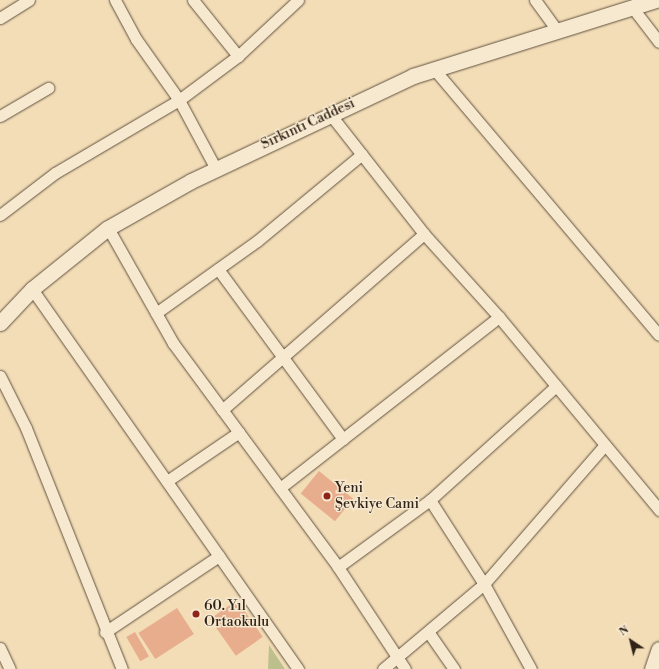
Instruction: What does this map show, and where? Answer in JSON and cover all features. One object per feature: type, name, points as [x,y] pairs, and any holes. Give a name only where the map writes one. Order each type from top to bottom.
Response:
[{"type":"street","points":[[0,18],[28,0]]},
{"type":"street","points":[[115,0],[136,40],[179,100],[216,169]]},
{"type":"street","points":[[193,0],[238,56]]},
{"type":"street","points":[[0,215],[55,173],[179,100],[238,56],[297,0]]},
{"type":"street","points":[[535,0],[556,30]]},
{"type":"street","name":"Sırkıntı Caddesi","points":[[0,324],[32,288],[108,228],[216,169],[330,114],[434,69],[656,0]]},
{"type":"street","points":[[632,7],[659,42]]},
{"type":"street","points":[[434,69],[659,336]]},
{"type":"street","points":[[0,116],[48,88]]},
{"type":"street","points":[[330,114],[424,234],[499,317],[659,510]]},
{"type":"street","points":[[156,313],[218,269],[362,154]]},
{"type":"street","points":[[108,228],[173,343],[338,568],[405,669]]},
{"type":"street","points":[[222,410],[424,234]]},
{"type":"street","points":[[218,269],[343,439]]},
{"type":"street","points":[[32,288],[298,669]]},
{"type":"street","points":[[280,488],[499,317]]},
{"type":"street","points":[[0,376],[26,428],[105,632],[122,669]]},
{"type":"street","points":[[338,568],[430,500],[556,386]]},
{"type":"street","points":[[167,481],[238,432]]},
{"type":"street","points":[[383,669],[399,659],[484,584],[605,445]]},
{"type":"street","points":[[430,500],[484,584],[531,669]]},
{"type":"street","points":[[105,632],[219,556]]},
{"type":"street","points":[[429,633],[454,669]]},
{"type":"street","points":[[0,648],[10,669]]},
{"type":"street","points":[[652,669],[659,649]]},
{"type":"green space","points":[[269,645],[285,669],[268,669]]},
{"type":"building","name":"Yeni Şevkiye Cami","points":[[319,471],[353,499],[335,521],[301,494]]},
{"type":"building","points":[[237,600],[263,637],[236,656],[210,619]]},
{"type":"building","points":[[177,608],[194,634],[155,659],[138,633]]},
{"type":"building","points":[[135,632],[149,656],[140,661],[126,637]]},
{"type":"place","name":"Yeni Şevkiye Cami","points":[[327,496]]},
{"type":"place","name":"60. Yıl Ortaokulu","points":[[196,614]]}]
